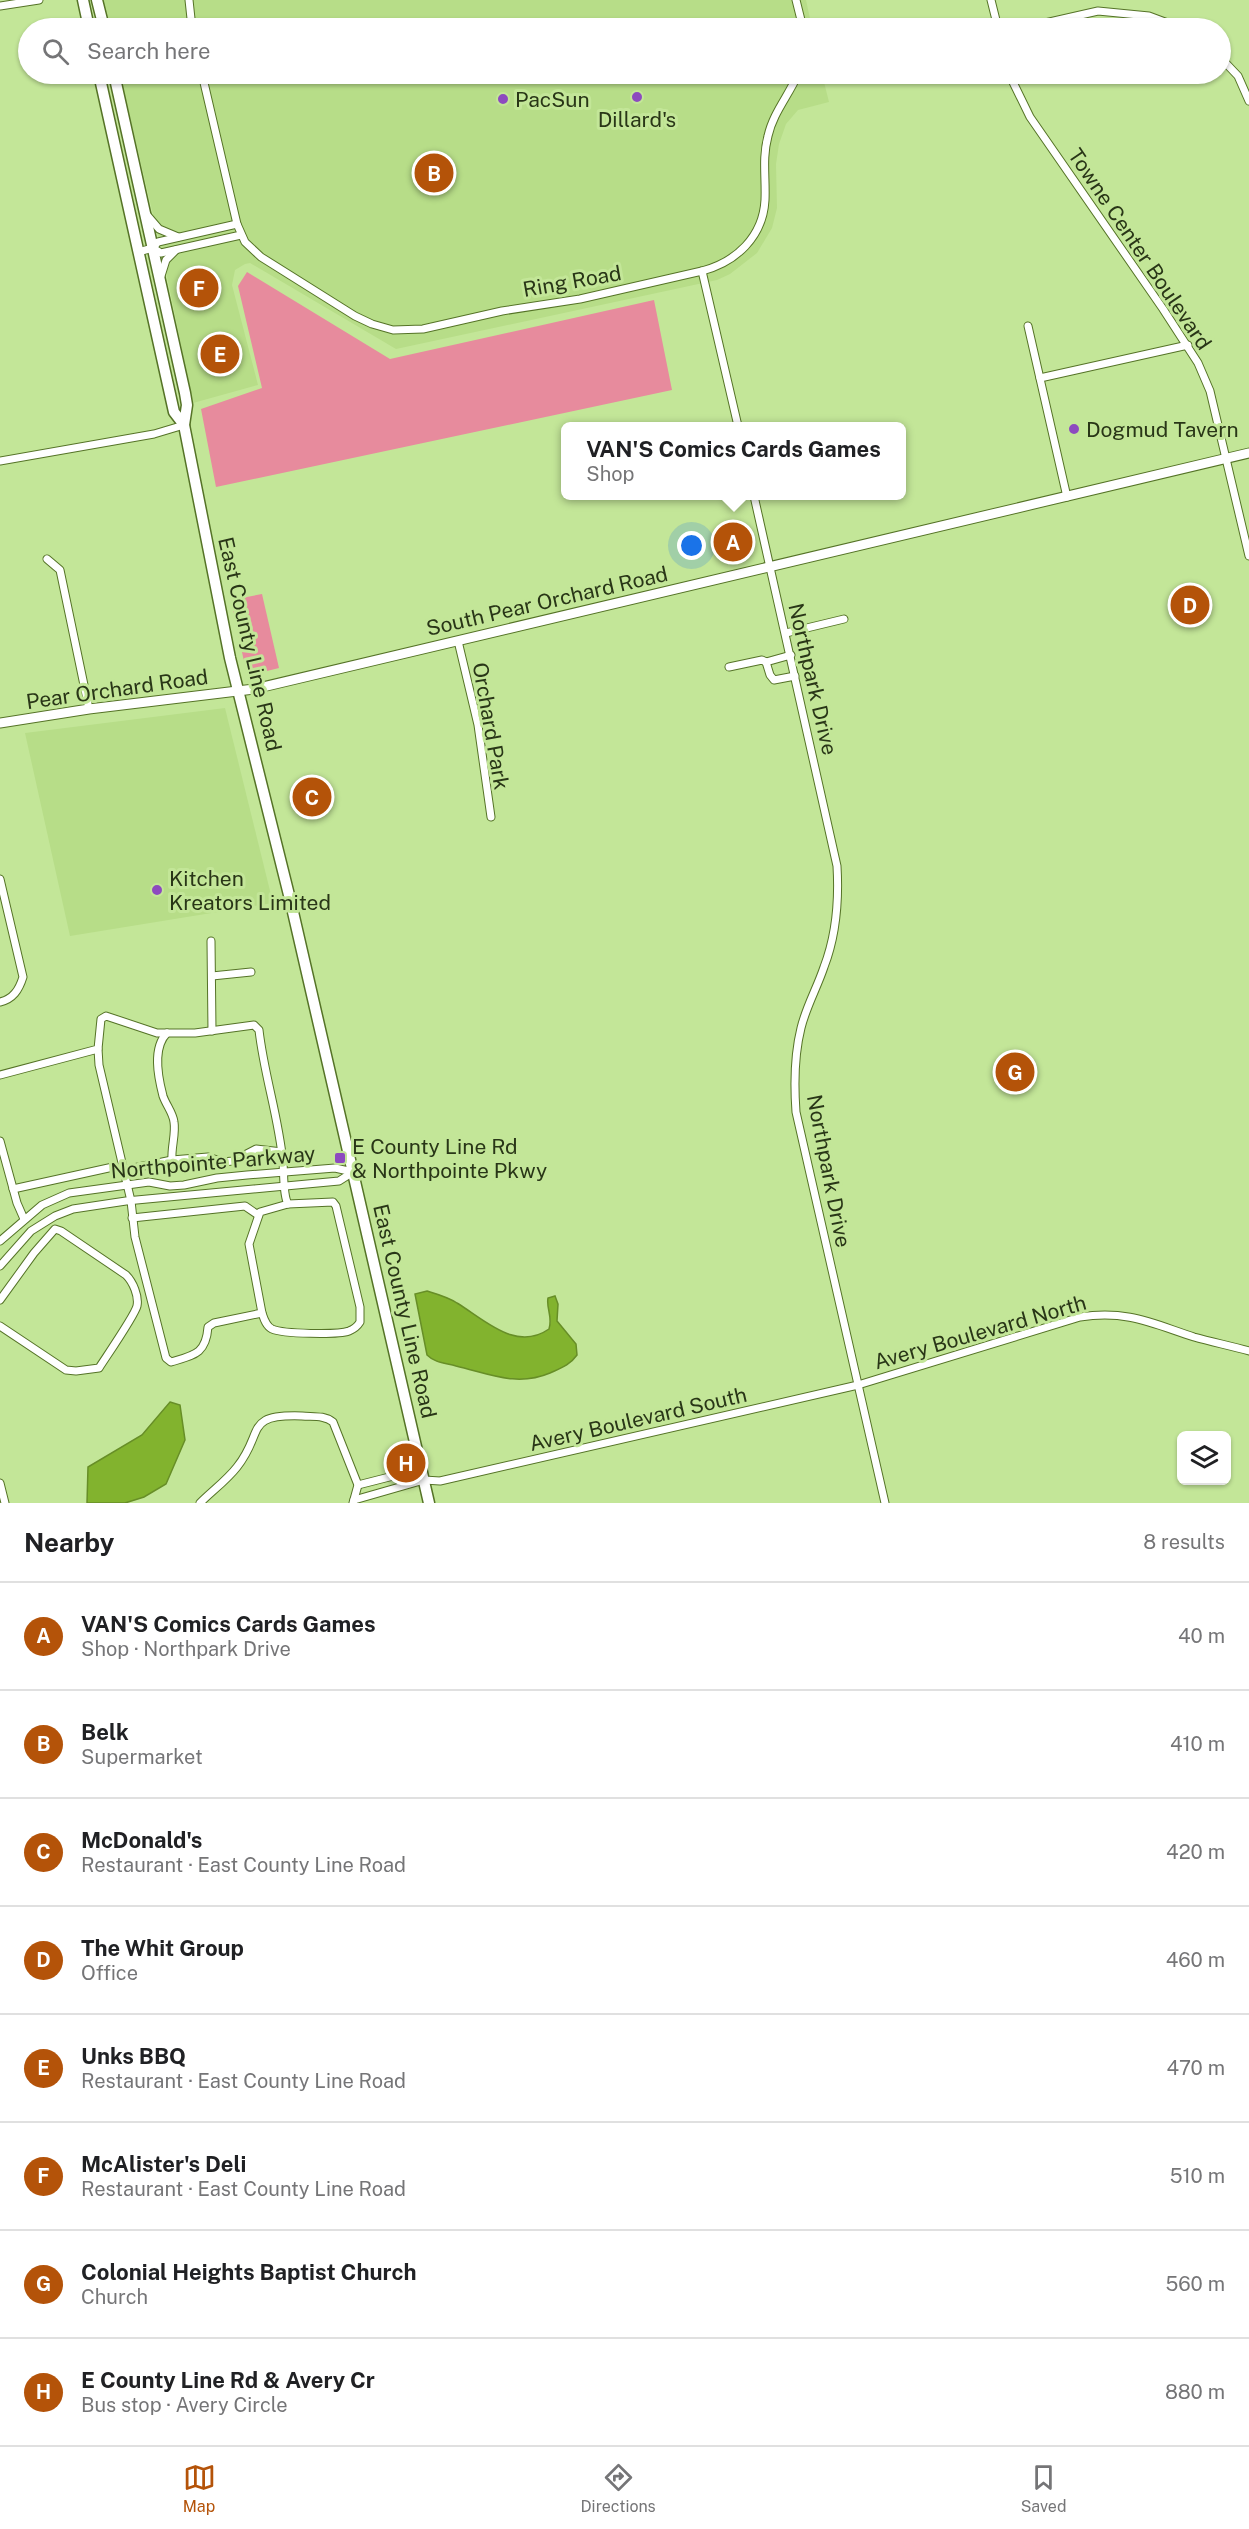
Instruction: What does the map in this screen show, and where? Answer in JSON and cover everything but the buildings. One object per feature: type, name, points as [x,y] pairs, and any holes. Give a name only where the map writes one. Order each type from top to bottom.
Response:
[{"type":"main road","points":[[82,0],[86,18]]},
{"type":"main road","points":[[97,0],[102,18]]},
{"type":"main road","name":"East County Line Road","points":[[101,84],[174,412],[184,425]]},
{"type":"main road","name":"East County Line Road","points":[[116,84],[185,393],[187,405],[184,425],[238,691],[259,771],[429,1503]]},
{"type":"street","points":[[0,6],[39,0]]},
{"type":"street","points":[[189,0],[191,18]]},
{"type":"street","points":[[796,0],[800,18]]},
{"type":"street","points":[[991,0],[996,18]]},
{"type":"street","points":[[1067,18],[1098,11],[1154,18]]},
{"type":"street","points":[[1231,68],[1238,76],[1249,101]]},
{"type":"street","name":"Ring Road","points":[[204,84],[237,224],[241,235],[250,247],[261,257],[365,321],[393,330],[423,329],[502,311],[580,300],[702,271],[732,259],[746,248],[756,232],[764,209],[763,163],[768,132],[776,112],[792,84]]},
{"type":"street","name":"Towne Center Boulevard","points":[[1014,84],[1030,117],[1188,345],[1210,391],[1249,556]]},
{"type":"street","points":[[144,213],[159,229],[178,237]]},
{"type":"street","points":[[138,252],[153,248],[158,242],[237,224]]},
{"type":"street","points":[[153,248],[161,253],[241,235]]},
{"type":"street","points":[[160,281],[166,260],[178,249]]},
{"type":"street","points":[[702,271],[737,422]]},
{"type":"street","points":[[1028,326],[1067,497]]},
{"type":"street","points":[[1040,378],[1188,345]]},
{"type":"street","points":[[0,461],[154,434],[184,425]]},
{"type":"street","name":"South Pear Orchard Road","points":[[238,691],[771,568],[1249,453]]},
{"type":"street","name":"Northpark Drive","points":[[755,500],[834,849],[838,882],[832,938],[799,1038],[795,1070],[796,1112],[885,1503]]},
{"type":"street","points":[[47,559],[60,570],[89,709]]},
{"type":"street","points":[[786,633],[844,619]]},
{"type":"street","name":"Orchard Park","points":[[458,641],[478,725],[491,817]]},
{"type":"street","points":[[729,667],[762,660],[766,662],[791,655]]},
{"type":"street","points":[[766,662],[774,680],[795,676]]},
{"type":"street","name":"Pear Orchard Road","points":[[0,723],[89,709],[238,691]]},
{"type":"street","points":[[0,879],[23,978],[20,989],[8,1000],[0,1002]]},
{"type":"street","points":[[211,941],[212,1031]]},
{"type":"street","points":[[212,976],[251,972]]},
{"type":"street","points":[[262,1313],[214,1323],[208,1327],[204,1346],[197,1354],[171,1362],[166,1358],[149,1297],[132,1218],[131,1201],[99,1065],[101,1018],[106,1016],[167,1033],[212,1031],[254,1025],[259,1030],[282,1152],[286,1186],[285,1199],[288,1204]]},
{"type":"street","points":[[167,1033],[160,1040],[158,1054],[164,1097],[175,1128],[172,1160]]},
{"type":"street","points":[[0,1075],[98,1049]]},
{"type":"street","points":[[0,1141],[24,1219]]},
{"type":"street","points":[[13,1189],[113,1167],[124,1170],[172,1160],[208,1157],[223,1162],[233,1161],[256,1149],[282,1152]]},
{"type":"street","name":"Northpointe Parkway","points":[[0,1241],[42,1205],[69,1193],[127,1184],[149,1182],[177,1186],[217,1178],[335,1168],[353,1172]]},
{"type":"street","name":"Northpointe Parkway","points":[[0,1266],[31,1231],[50,1219],[74,1209],[131,1201],[339,1181],[353,1172]]},
{"type":"street","points":[[333,1202],[336,1206],[358,1299],[360,1322],[355,1329],[340,1334],[290,1333],[271,1328],[265,1321],[249,1244],[260,1212],[288,1204],[333,1202]]},
{"type":"street","points":[[42,1205],[50,1219]]},
{"type":"street","points":[[132,1218],[245,1206],[258,1215]]},
{"type":"street","points":[[0,1300],[34,1253],[55,1229],[126,1275],[131,1280],[135,1291],[137,1306],[99,1368],[66,1370],[0,1326]]},
{"type":"street","name":"Avery Boulevard North","points":[[858,1385],[969,1353],[1042,1327],[1100,1315],[1134,1316],[1196,1337],[1249,1351]]},
{"type":"street","name":"Avery Boulevard South","points":[[424,1480],[440,1481],[858,1385]]},
{"type":"street","points":[[200,1503],[238,1466],[260,1424],[269,1417],[281,1415],[327,1418],[333,1422],[358,1485],[354,1501]]},
{"type":"street","points":[[358,1485],[405,1473],[424,1480]]},
{"type":"street","points":[[354,1501],[424,1480]]},
{"type":"street","points":[[0,1483],[5,1503]]},
{"type":"shaded area","points":[[103,0],[806,0],[810,18],[108,18]]},
{"type":"shaded area","points":[[122,84],[824,84],[829,102],[798,110],[786,124],[779,144],[776,164],[777,208],[772,228],[757,253],[730,274],[717,280],[396,349],[250,263],[245,264],[235,270],[232,285],[258,385],[193,403],[163,257]]},
{"type":"shaded area","points":[[247,272],[390,359],[654,300],[672,390],[216,487],[201,409],[262,388],[238,286]]},
{"type":"shaded area","points":[[262,594],[279,668],[251,675],[246,671],[231,600]]},
{"type":"shaded area","points":[[225,708],[273,903],[70,936],[25,733]]},
{"type":"shaded area","points":[[427,1291],[454,1301],[501,1331],[525,1337],[537,1335],[549,1329],[548,1298],[555,1296],[558,1304],[557,1321],[576,1344],[577,1355],[568,1364],[550,1373],[526,1379],[503,1378],[437,1361],[427,1355],[415,1294]]},
{"type":"shaded area","points":[[170,1402],[180,1405],[185,1440],[166,1484],[144,1497],[125,1503],[87,1503],[88,1467],[142,1435]]},
{"type":"place","name":"Dillard's","points":[[637,97]]},
{"type":"place","name":"PacSun","points":[[503,99]]},
{"type":"place","name":"Belk","points":[[434,173]]},
{"type":"place","name":"McAlister's Deli","points":[[199,288]]},
{"type":"place","name":"Unks BBQ","points":[[220,354]]},
{"type":"place","name":"Dogmud Tavern","points":[[1074,429]]},
{"type":"place","name":"VAN'S Comics Cards Games","points":[[733,542]]},
{"type":"place","name":"The Whit Group","points":[[1190,605]]},
{"type":"place","name":"McDonald's","points":[[312,797]]},
{"type":"place","name":"Kitchen Kreators Limited","points":[[157,890]]},
{"type":"place","name":"Colonial Heights Baptist Church","points":[[1015,1072]]},
{"type":"place","name":"E County Line Rd & Northpointe Pkwy","points":[[340,1158]]},
{"type":"place","name":"E County Line Rd & Avery Cr","points":[[406,1463]]}]
